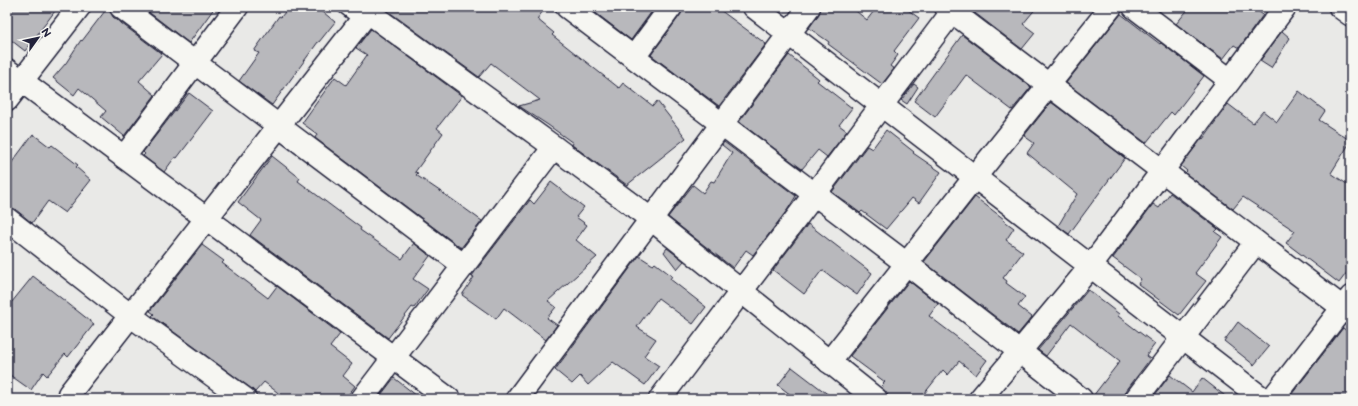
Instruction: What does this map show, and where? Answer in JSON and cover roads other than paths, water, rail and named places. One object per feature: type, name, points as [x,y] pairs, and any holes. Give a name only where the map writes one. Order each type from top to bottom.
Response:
[{"type":"street","points":[[7,100],[14,76],[79,7]]},
{"type":"street","points":[[121,7],[278,127],[463,265]]},
{"type":"street","points":[[124,157],[237,7]]},
{"type":"street","points":[[567,7],[907,264],[1081,399]]},
{"type":"street","points":[[634,57],[671,7]]},
{"type":"street","points":[[754,7],[1263,399]]},
{"type":"street","points":[[517,399],[809,7]]},
{"type":"street","points":[[829,362],[1111,7]]},
{"type":"street","points":[[1134,7],[1230,80]]},
{"type":"street","points":[[980,399],[1091,266],[1285,7]]},
{"type":"street","points":[[1340,7],[1351,15]]},
{"type":"street","points":[[660,399],[881,105],[949,9],[1256,242],[1348,306],[1272,399]]},
{"type":"street","points":[[69,394],[367,13],[554,146],[651,219],[876,399]]},
{"type":"street","points":[[14,76],[449,399]]},
{"type":"street","points":[[362,399],[554,146]]},
{"type":"street","points":[[7,219],[131,316],[240,398]]},
{"type":"street","points":[[1136,399],[1256,242]]},
{"type":"lane","points":[[344,7],[367,13]]}]
